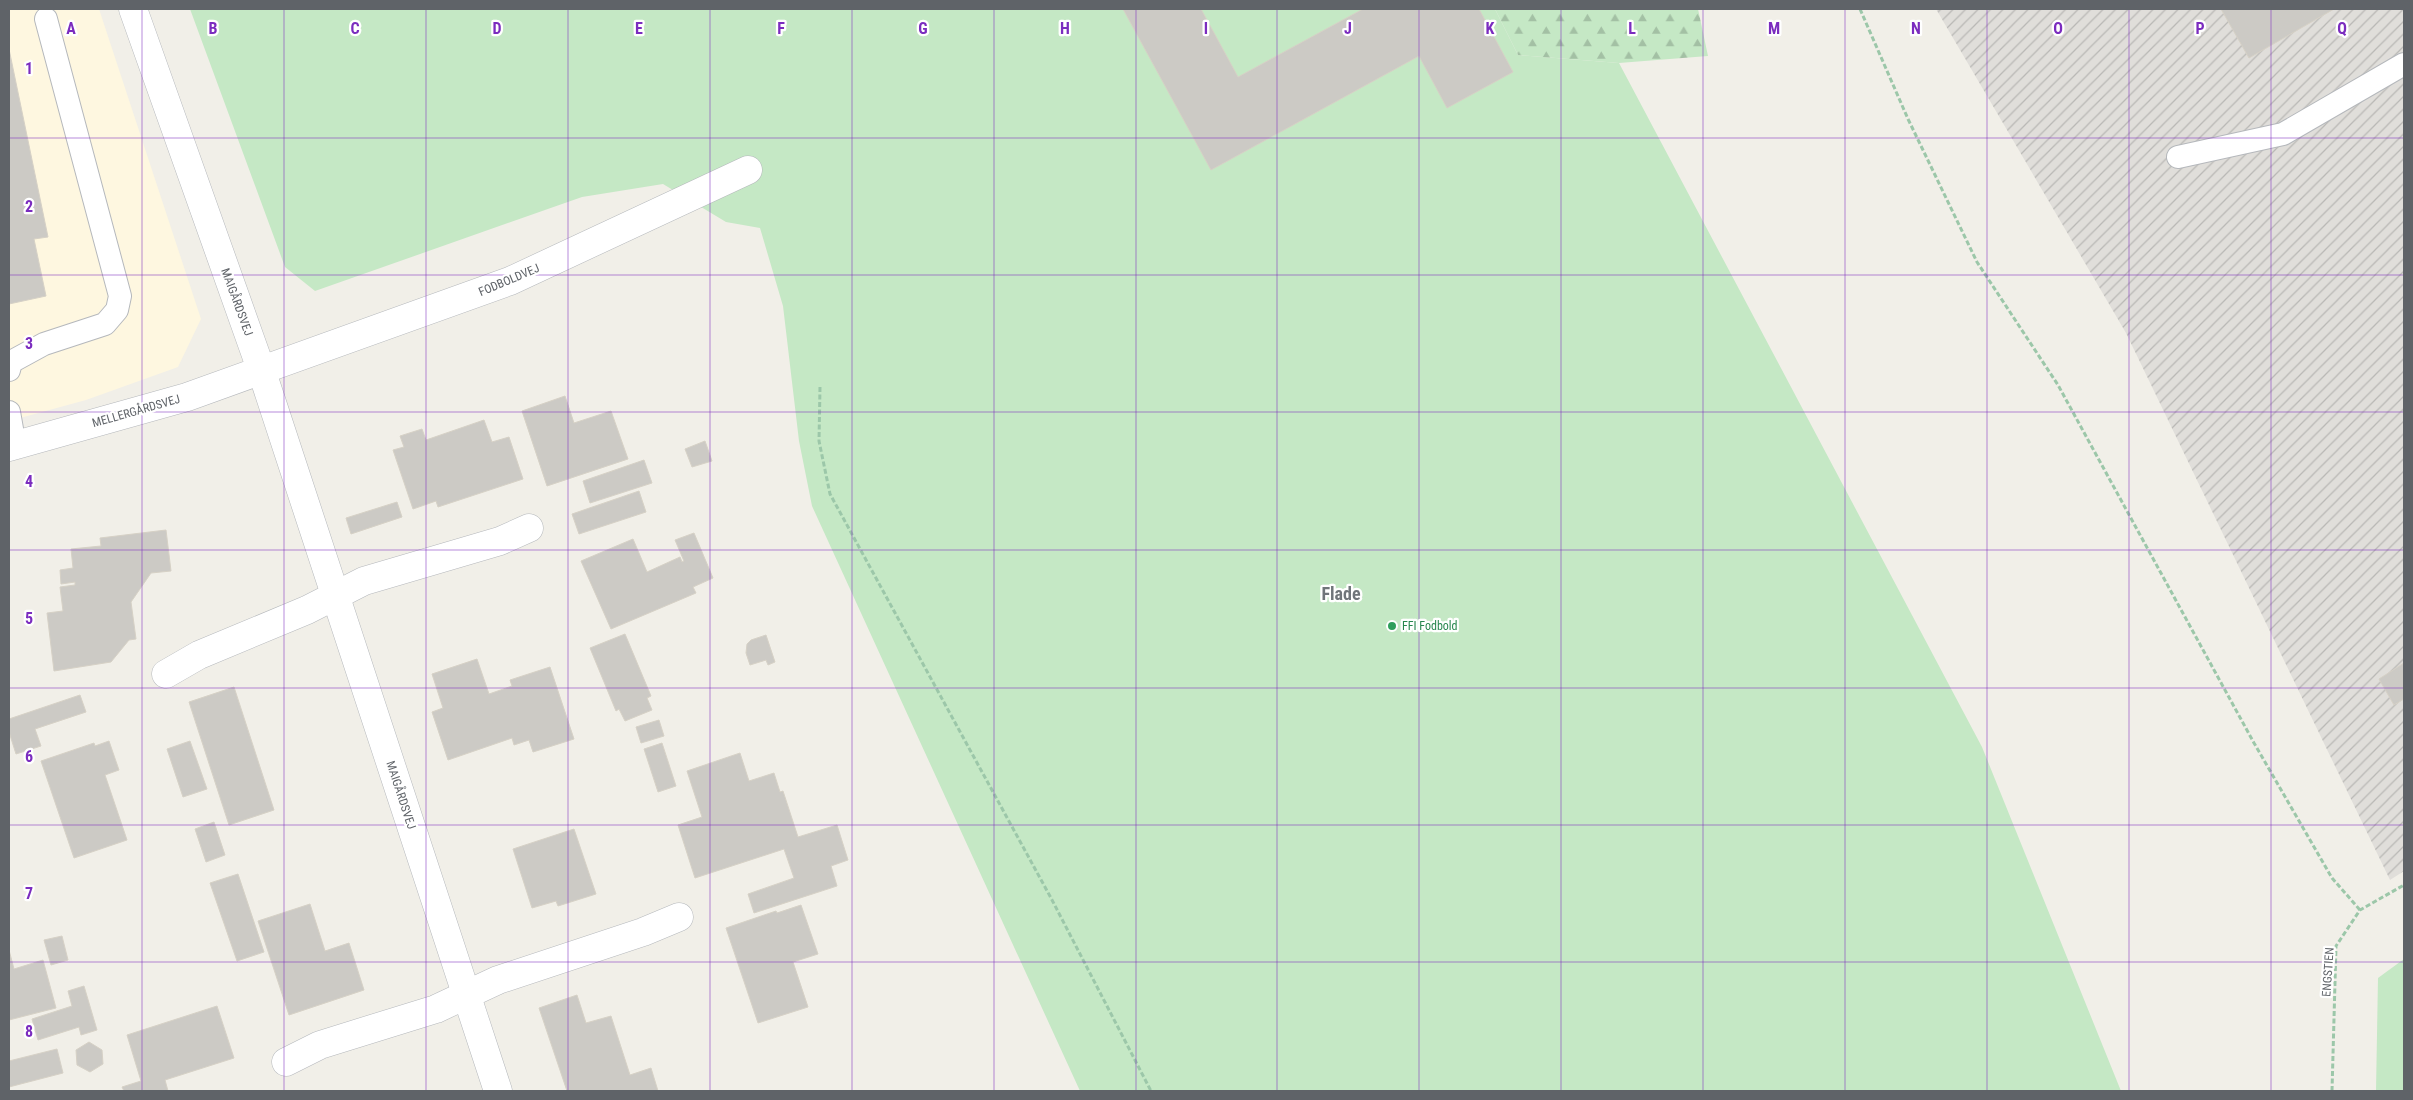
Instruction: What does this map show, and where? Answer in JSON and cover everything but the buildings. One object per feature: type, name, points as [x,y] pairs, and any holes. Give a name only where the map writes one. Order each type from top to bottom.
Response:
[{"type":"street","name":"MAIGÅRDSVEJ","points":[[133,9],[262,372],[498,1091]]},
{"type":"street","name":"FODBOLDVEJ","points":[[262,372],[510,280],[748,170]]},
{"type":"street","name":"MELLERGÅRDSVEJ","points":[[12,446],[187,397],[262,372]]},
{"type":"street","points":[[166,674],[199,655],[335,596],[364,581],[500,541],[529,528]]},
{"type":"street","points":[[286,1062],[320,1045],[436,1009],[498,980],[643,932],[679,917]]},
{"type":"lane","points":[[9,370],[11,362],[44,344],[105,324],[117,310],[120,296],[46,19]]},
{"type":"lane","points":[[2178,157],[2283,134],[2404,64]]},
{"type":"lane","points":[[9,412],[12,446]]},
{"type":"path","points":[[1860,9],[1908,119],[1977,262],[2058,385],[2250,734],[2332,878],[2360,910]]},
{"type":"path","points":[[820,387],[819,440],[830,494],[1046,890],[1151,1091]]},
{"type":"path","name":"ENGSTIEN","points":[[2332,1091],[2336,946],[2360,910],[2404,885]]},
{"type":"shaded area","points":[[9,9],[99,9],[201,319],[178,367],[86,400],[9,421]]},
{"type":"shaded area","points":[[1936,9],[2404,9],[2404,871],[2390,880],[2126,333]]},
{"type":"green space","name":"FFI Fodbold","points":[[190,9],[1495,9],[1518,55],[1619,63],[1982,747],[2121,1091],[1080,1091],[812,506],[799,441],[783,306],[760,228],[726,222],[663,184],[582,197],[315,291],[285,267]]},
{"type":"green space","points":[[1495,9],[1698,9],[1708,56],[1619,63],[1518,55]]},
{"type":"green space","points":[[2404,959],[2404,1091],[2376,1091],[2378,978]]},
{"type":"place","name":"FFI Fodbold","points":[[1392,626]]},
{"type":"district","name":"Flade","points":[[1341,594]]}]
